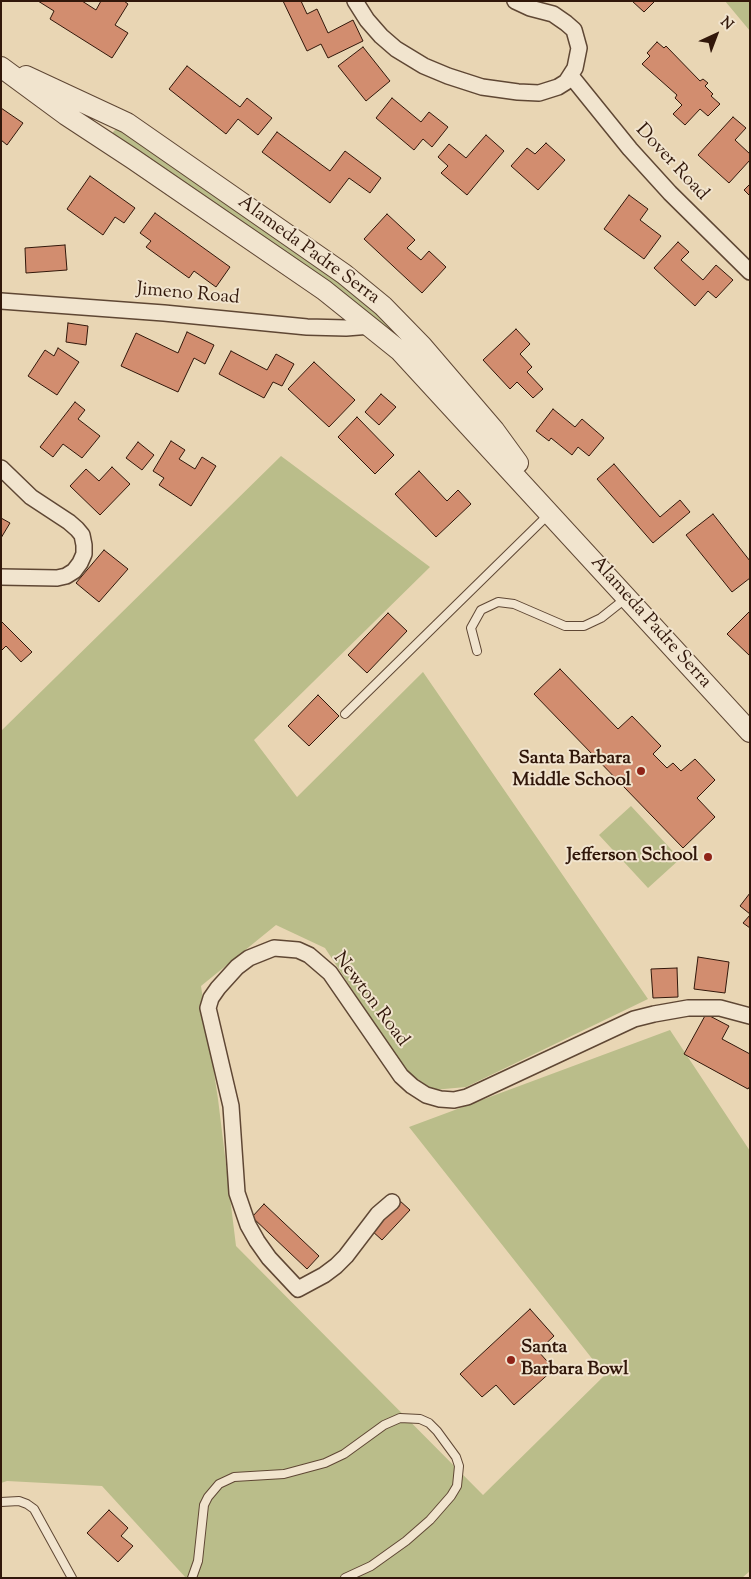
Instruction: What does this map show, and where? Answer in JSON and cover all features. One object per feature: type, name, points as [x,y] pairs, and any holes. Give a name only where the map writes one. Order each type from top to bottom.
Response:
[{"type":"street","points":[[355,1],[376,30],[396,49],[424,66],[482,87],[539,93],[558,87],[566,82],[575,68],[579,48],[574,30],[566,22],[553,14],[530,8],[515,1]]},
{"type":"street","name":"Alameda Padre Serra","points":[[1,66],[66,115],[133,158],[287,264],[371,326],[411,361],[750,732]]},
{"type":"street","name":"Alameda Padre Serra","points":[[1,66],[127,123],[352,280],[383,306],[412,335],[463,393],[494,430],[550,512]]},
{"type":"street","name":"Dover Road","points":[[571,76],[630,149],[670,193],[750,272]]},
{"type":"street","name":"Jimeno Road","points":[[1,301],[164,313],[306,328],[371,326]]},
{"type":"street","points":[[1,468],[31,497],[73,525],[82,535],[84,554],[74,571],[66,576],[57,578],[1,577]]},
{"type":"street","name":"Newton Road","points":[[392,1202],[378,1214],[336,1266],[298,1289],[282,1274],[257,1241],[248,1225],[237,1193],[231,1106],[208,1008],[211,998],[218,988],[237,967],[249,958],[274,948],[298,950],[309,955],[330,973],[401,1076],[412,1086],[440,1099],[454,1100],[467,1097],[634,1020],[654,1014],[688,1008],[720,1008],[750,1016]]},
{"type":"lane","points":[[345,714],[550,512]]},
{"type":"lane","points":[[477,650],[472,628],[481,610],[498,602],[514,604],[565,626],[584,626],[601,618],[626,597]]},
{"type":"lane","points":[[192,1578],[198,1561],[204,1505],[219,1484],[234,1477],[284,1474],[305,1470],[325,1463],[344,1454],[384,1425],[400,1418],[420,1419],[429,1423],[456,1457],[459,1466],[457,1486],[451,1496],[430,1520],[406,1541],[372,1566],[346,1578]]},
{"type":"lane","points":[[1,1502],[19,1500],[34,1510],[72,1578]]},
{"type":"green space","points":[[725,1],[750,1],[750,31]]},
{"type":"green space","points":[[118,127],[380,310],[424,368],[113,136],[113,132]]},
{"type":"green space","points":[[281,456],[430,567],[254,740],[297,797],[423,672],[648,999],[466,1087],[433,1090],[405,1070],[325,948],[276,925],[201,986],[218,1099],[236,1246],[483,1495],[605,1375],[409,1127],[670,1030],[750,1151],[750,1571],[742,1578],[186,1578],[102,1486],[7,1481],[1,1483],[1,731]]},
{"type":"green space","points":[[631,806],[680,859],[648,888],[599,835]]},
{"type":"building","points":[[38,1],[82,1],[96,10],[101,1],[124,1],[128,4],[115,25],[128,33],[112,58],[50,19],[54,11]]},
{"type":"building","points":[[283,1],[301,1],[307,14],[317,9],[328,33],[353,20],[363,41],[328,58],[321,44],[307,51]]},
{"type":"building","points":[[632,1],[655,1],[644,12]]},
{"type":"building","points":[[657,42],[664,48],[666,46],[700,81],[703,79],[708,83],[705,86],[713,94],[711,96],[720,104],[708,116],[700,109],[685,125],[673,114],[682,105],[675,98],[677,95],[642,64],[650,56],[647,53]]},
{"type":"building","points":[[363,47],[390,81],[366,101],[338,66]]},
{"type":"building","points":[[187,66],[240,107],[247,98],[272,118],[258,135],[238,119],[226,134],[169,89]]},
{"type":"building","points":[[392,98],[421,122],[429,112],[448,127],[432,147],[423,139],[414,150],[376,118]]},
{"type":"building","points":[[1,108],[23,123],[7,145],[1,140]]},
{"type":"building","points":[[733,117],[746,128],[735,140],[750,154],[750,160],[729,183],[698,155]]},
{"type":"building","points":[[277,132],[330,171],[345,151],[381,178],[370,193],[349,178],[330,203],[262,152]]},
{"type":"building","points":[[486,135],[504,151],[467,195],[441,173],[448,166],[438,157],[449,144],[466,158]]},
{"type":"building","points":[[546,143],[565,160],[538,190],[511,166],[527,148],[535,154]]},
{"type":"building","points":[[90,176],[135,208],[124,223],[115,217],[103,235],[67,209]]},
{"type":"building","points":[[750,184],[750,196],[744,190]]},
{"type":"building","points":[[629,195],[648,209],[640,220],[661,236],[644,259],[604,229]]},
{"type":"building","points":[[155,213],[230,267],[216,287],[194,271],[189,278],[146,247],[151,241],[140,233]]},
{"type":"building","points":[[387,214],[415,240],[407,248],[421,260],[429,251],[446,267],[422,293],[364,239]]},
{"type":"building","points":[[678,242],[689,252],[681,260],[703,280],[716,265],[733,280],[716,298],[708,291],[695,306],[654,268]]},
{"type":"building","points":[[65,245],[67,270],[26,273],[25,248]]},
{"type":"building","points":[[68,323],[88,326],[86,345],[66,342]]},
{"type":"building","points":[[516,329],[530,344],[520,354],[532,367],[527,372],[543,389],[533,398],[517,382],[510,389],[483,360]]},
{"type":"building","points":[[187,332],[214,345],[205,364],[194,358],[178,392],[121,366],[136,333],[178,353]]},
{"type":"building","points":[[58,348],[79,362],[57,395],[28,376],[45,350],[54,356]]},
{"type":"building","points":[[231,351],[267,370],[276,354],[294,364],[282,386],[273,382],[264,398],[219,374]]},
{"type":"building","points":[[314,362],[355,400],[329,427],[288,389]]},
{"type":"building","points":[[381,394],[396,407],[379,425],[365,412]]},
{"type":"building","points":[[75,402],[85,410],[78,419],[100,436],[82,458],[63,444],[53,457],[40,447]]},
{"type":"building","points":[[553,409],[575,427],[582,419],[604,438],[589,456],[578,447],[572,455],[551,438],[549,441],[536,431]]},
{"type":"building","points":[[357,417],[394,455],[375,474],[338,437]]},
{"type":"building","points":[[171,441],[185,450],[179,459],[195,469],[202,457],[216,466],[191,506],[159,485],[164,478],[153,471]]},
{"type":"building","points":[[138,442],[154,455],[142,470],[126,458]]},
{"type":"building","points":[[614,464],[660,517],[680,500],[690,512],[653,543],[597,479]]},
{"type":"building","points":[[112,467],[130,484],[100,515],[70,486],[86,469],[99,481]]},
{"type":"building","points":[[419,471],[447,501],[458,490],[471,504],[436,537],[395,494]]},
{"type":"building","points":[[713,514],[750,561],[750,578],[732,592],[686,535]]},
{"type":"building","points":[[1,518],[10,523],[1,538]]},
{"type":"building","points":[[104,550],[128,569],[99,602],[76,583]]},
{"type":"building","points":[[750,611],[750,656],[727,634]]},
{"type":"building","points":[[388,613],[407,631],[367,673],[348,655]]},
{"type":"building","points":[[1,621],[32,652],[21,662],[6,646],[1,651]]},
{"type":"building","points":[[560,669],[618,729],[632,716],[661,746],[653,754],[667,768],[673,763],[681,771],[695,759],[715,780],[697,798],[715,817],[683,848],[534,694]]},
{"type":"building","points":[[318,695],[339,716],[309,746],[288,726]]},
{"type":"building","points":[[750,893],[750,914],[740,906]]},
{"type":"building","points":[[750,915],[750,928],[743,923]]},
{"type":"building","points":[[698,957],[729,962],[725,993],[694,989]]},
{"type":"building","points":[[677,968],[678,997],[653,998],[651,969]]},
{"type":"building","points":[[706,1014],[729,1026],[722,1039],[750,1054],[750,1086],[748,1089],[684,1054]]},
{"type":"building","points":[[399,1200],[410,1210],[382,1240],[371,1230]]},
{"type":"building","points":[[264,1204],[319,1256],[307,1269],[252,1217]]},
{"type":"building","name":"Santa Barbara Bowl","points":[[530,1309],[554,1336],[538,1351],[554,1369],[514,1405],[496,1385],[482,1397],[460,1374]]},
{"type":"building","points":[[109,1510],[128,1528],[121,1536],[133,1546],[118,1562],[87,1533]]},
{"type":"place","name":"Santa Barbara Middle School","points":[[641,771]]},
{"type":"place","name":"Jefferson School","points":[[708,857]]},
{"type":"place","name":"Santa Barbara Bowl","points":[[511,1360]]}]
